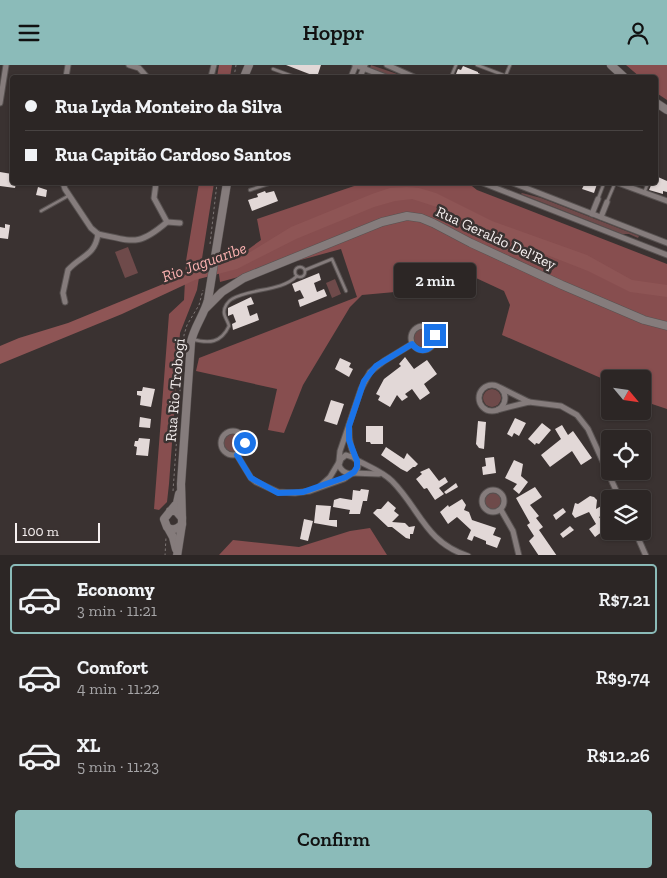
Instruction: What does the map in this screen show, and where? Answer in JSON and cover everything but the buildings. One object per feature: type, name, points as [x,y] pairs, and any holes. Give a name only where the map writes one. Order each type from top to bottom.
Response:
[{"type":"main road","points":[[612,65],[622,75]]},
{"type":"main road","name":"Rua Rio Trobogi","points":[[176,555],[182,521],[181,484],[191,339],[206,308],[227,185]]},
{"type":"main road","name":"Rua Geraldo Del'Rey","points":[[206,308],[222,292],[244,278],[382,222],[407,216],[421,218],[433,223],[471,243],[562,285],[644,320],[667,326]]},
{"type":"main road","name":"Rua Rio Trobogi","points":[[170,511],[177,503],[181,484]]},
{"type":"main road","points":[[170,511],[176,511],[182,521],[176,529],[168,527],[164,519],[170,511]]},
{"type":"main road","name":"Rua Rio Trobogi","points":[[168,527],[175,542],[176,555]]},
{"type":"street","points":[[0,103],[6,65]]},
{"type":"street","points":[[129,65],[139,68],[145,75]]},
{"type":"street","points":[[355,65],[382,75]]},
{"type":"street","points":[[387,65],[410,75]]},
{"type":"street","points":[[64,185],[69,195],[98,234],[132,241],[142,240],[167,222],[180,223]]},
{"type":"street","points":[[156,185],[154,198],[167,222]]},
{"type":"street","points":[[488,185],[667,255]]},
{"type":"street","points":[[622,185],[667,201]]},
{"type":"street","points":[[517,196],[521,186],[667,243]]},
{"type":"street","points":[[592,213],[598,199]]},
{"type":"street","points":[[601,217],[607,202]]},
{"type":"street","points":[[65,302],[63,293],[66,274],[71,266],[91,251],[97,242],[98,234]]},
{"type":"street","points":[[641,244],[644,235]]},
{"type":"street","points":[[427,326],[435,335],[436,339],[433,346],[426,350],[418,349],[412,344],[412,332],[419,327],[427,326]]},
{"type":"street","points":[[382,475],[348,474],[342,471],[339,462],[340,451],[361,389],[370,372],[412,344]]},
{"type":"street","points":[[529,402],[489,411],[482,407],[479,395],[487,386],[495,385],[529,402],[561,406],[577,415],[592,436],[616,490]]},
{"type":"street","points":[[497,410],[504,404],[505,399],[499,387]]},
{"type":"street","points":[[237,455],[251,478],[269,489],[278,493],[310,491],[344,479],[357,467],[349,440],[349,426]]},
{"type":"street","points":[[228,431],[238,431],[244,438],[244,448],[237,455],[228,455],[221,448],[221,438],[228,431]]},
{"type":"street","points":[[320,487],[346,455],[355,458],[392,481],[436,539],[451,549],[468,555]]},
{"type":"street","points":[[492,490],[501,493],[505,501],[501,510],[492,513],[484,508],[482,499],[484,495],[492,490]]},
{"type":"street","points":[[501,510],[513,531],[519,555]]},
{"type":"street","points":[[639,540],[646,555]]},
{"type":"lane","points":[[477,65],[500,75]]},
{"type":"lane","points":[[273,69],[286,75]]},
{"type":"lane","points":[[250,190],[266,185]]},
{"type":"lane","points":[[598,199],[603,185]]},
{"type":"lane","points":[[607,202],[615,185]]},
{"type":"lane","points":[[644,193],[648,185]]},
{"type":"lane","points":[[41,211],[69,195]]},
{"type":"lane","points":[[305,270],[332,259],[346,291]]},
{"type":"lane","points":[[297,276],[297,269],[300,267],[305,270]]},
{"type":"lane","points":[[191,339],[209,343],[220,339],[229,323],[224,312],[225,306],[230,300],[272,288],[291,281],[297,276],[302,277],[305,274],[305,270]]},
{"type":"path","points":[[209,251],[217,185]]},
{"type":"path","points":[[165,555],[168,527]]},
{"type":"shaded area","points":[[219,65],[232,65],[230,75],[217,75]]},
{"type":"shaded area","points":[[371,65],[400,75],[389,75],[370,68]]},
{"type":"shaded area","points":[[626,65],[667,65],[667,100],[658,94],[658,75],[638,75]]},
{"type":"shaded area","points":[[199,185],[214,185],[197,290],[180,333],[167,502],[159,510],[154,509],[169,314],[184,300],[186,261]]},
{"type":"shaded area","points":[[357,185],[471,185],[477,190],[667,264],[667,409],[651,404],[651,370],[601,370],[601,378],[502,335],[510,305],[504,291],[476,278],[450,287],[362,295],[350,307],[303,385],[284,433],[268,430],[277,389],[196,371],[199,358],[357,297],[341,249],[220,282],[217,260],[235,259],[261,240],[257,219]]},
{"type":"shaded area","points":[[407,187],[436,193],[492,221],[587,255],[632,280],[667,285],[667,297],[630,292],[588,271],[496,235],[443,209],[412,199],[395,201],[374,207],[296,239],[237,269],[195,280],[122,314],[0,364],[0,346],[68,323],[173,280],[198,267],[242,257],[291,227],[372,194],[390,188]]},
{"type":"shaded area","points":[[522,193],[541,198],[639,236],[638,238],[629,234],[622,234]]},
{"type":"shaded area","points":[[128,247],[138,273],[125,278],[115,252]]},
{"type":"shaded area","points":[[335,279],[341,294],[332,298],[326,283]]},
{"type":"shaded area","points":[[424,328],[431,331],[434,338],[431,345],[424,348],[417,345],[414,338],[417,331]]},
{"type":"shaded area","points":[[492,389],[498,392],[501,398],[498,404],[492,407],[486,404],[483,398],[486,392]]},
{"type":"shaded area","points":[[233,433],[240,436],[243,443],[240,450],[233,453],[226,450],[223,443],[226,436]]},
{"type":"shaded area","points":[[493,493],[499,496],[502,502],[499,508],[493,511],[487,508],[484,502],[487,496]]},
{"type":"shaded area","points":[[370,528],[387,555],[219,555],[233,540],[299,547],[350,531]]},
{"type":"route","points":[[245,443],[244,448],[237,455],[248,474],[256,482],[278,493],[310,491],[344,479],[356,470],[358,464],[349,440],[349,426],[364,381],[376,366],[412,344],[422,351],[430,349],[435,343],[435,335]]},
{"type":"water label","name":"Rio Jaguaribe","points":[[204,262]]}]
